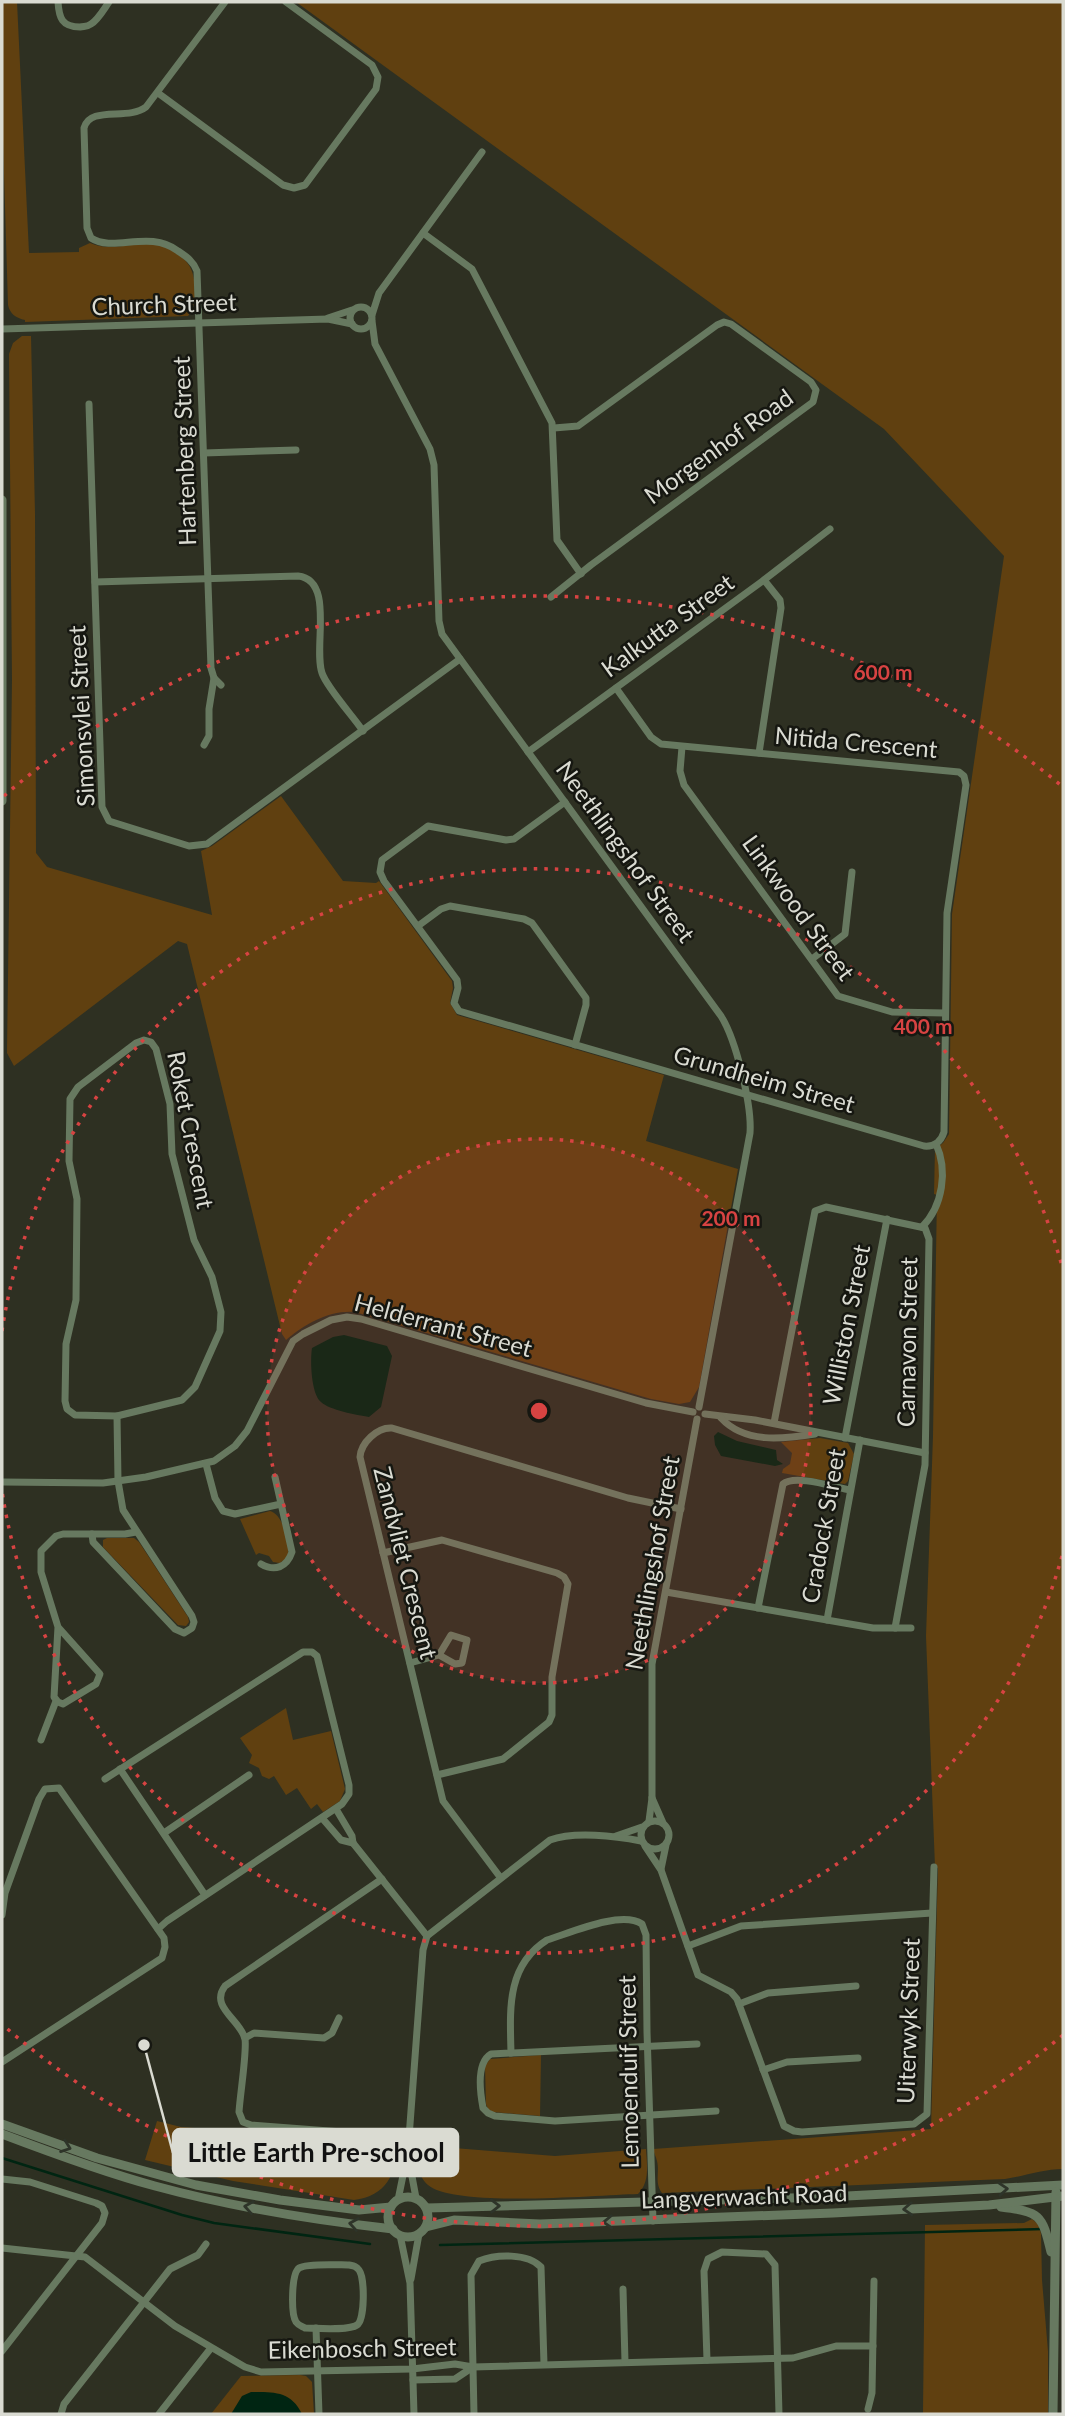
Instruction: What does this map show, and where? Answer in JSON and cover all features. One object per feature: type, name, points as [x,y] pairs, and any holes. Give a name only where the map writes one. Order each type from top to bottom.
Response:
[{"type":"street","points":[[58,2],[64,24],[84,27],[94,22],[109,2]]},
{"type":"street","points":[[225,2],[158,93],[286,187],[298,188],[305,184],[376,89],[378,77],[372,65],[286,2]]},
{"type":"street","name":"Hartenberg Street","points":[[158,93],[139,112],[93,116],[85,122],[88,232],[94,240],[102,243],[163,242],[191,260],[198,275],[211,668],[214,678],[208,709],[209,736],[204,745]]},
{"type":"street","points":[[354,326],[366,328],[372,318],[379,293],[482,152]]},
{"type":"street","points":[[423,233],[472,270],[554,428],[557,540],[581,574]]},
{"type":"street","name":"Church Street","points":[[2,329],[328,318],[355,308],[379,293]]},
{"type":"street","points":[[355,308],[370,310],[375,344],[354,326],[350,319],[355,308]]},
{"type":"street","name":"Church Street","points":[[328,318],[354,326]]},
{"type":"street","name":"Morgenhof Road","points":[[551,597],[813,402],[816,390],[811,382],[731,324],[724,323],[717,325],[580,425],[554,428]]},
{"type":"street","name":"Neethlingshof Street","points":[[375,344],[432,455],[435,474],[440,625],[444,638],[728,1027],[749,1111],[750,1133],[696,1413],[652,1672],[652,1798],[646,1824]]},
{"type":"street","name":"Simonsvlei Street","points":[[89,404],[102,807],[106,817],[113,823],[189,846],[207,844],[460,659]]},
{"type":"street","points":[[204,453],[296,450]]},
{"type":"street","points":[[2,500],[2,801]]},
{"type":"street","name":"Kalkutta Street","points":[[528,752],[830,529]]},
{"type":"street","points":[[95,582],[298,576],[312,581],[319,596],[322,672],[363,730]]},
{"type":"street","points":[[759,753],[781,608],[780,600],[764,580]]},
{"type":"street","points":[[214,678],[220,685]]},
{"type":"street","name":"Nitida Crescent","points":[[616,688],[654,740],[661,744],[959,772],[964,776],[966,785],[947,913],[945,1013]]},
{"type":"street","name":"Linkwood Street","points":[[682,747],[680,771],[684,786],[842,999],[892,1012],[945,1013]]},
{"type":"street","points":[[565,802],[514,839],[506,840],[432,826],[422,829],[380,863],[381,876],[418,926],[441,909],[450,906],[530,921],[584,994],[586,1006],[575,1045]]},
{"type":"street","points":[[811,959],[845,933],[852,872]]},
{"type":"street","name":"Grundheim Street","points":[[418,926],[457,981],[455,1006],[461,1012],[924,1146],[936,1144]]},
{"type":"street","points":[[922,1227],[931,1218],[938,1203],[942,1182],[941,1156],[936,1144],[942,1139],[944,1132],[945,1013]]},
{"type":"street","name":"Roket Crescent","points":[[144,1040],[151,1042],[156,1049],[171,1112],[173,1154],[194,1240],[212,1277],[222,1325],[189,1395],[178,1401],[117,1416],[75,1415],[66,1405],[66,1344],[76,1300],[77,1195],[69,1161],[70,1104],[78,1087],[136,1042],[144,1040]]},
{"type":"street","name":"Carnavon Street","points":[[774,1423],[813,1213],[826,1207],[922,1227],[927,1231],[929,1239],[925,1453],[895,1628]]},
{"type":"street","name":"Williston Street","points":[[845,1438],[887,1219]]},
{"type":"street","name":"Helderrant Street","points":[[2,1482],[118,1481],[206,1464],[228,1452],[247,1431],[293,1341],[323,1323],[339,1318],[361,1319],[646,1404],[696,1413]]},
{"type":"street","points":[[696,1413],[704,1408],[705,1414],[774,1423],[925,1453]]},
{"type":"street","points":[[92,1534],[93,1542],[175,1629],[187,1632],[193,1625],[192,1616],[123,1510],[118,1481],[117,1416]]},
{"type":"street","points":[[720,1417],[737,1431],[778,1439],[821,1433]]},
{"type":"street","points":[[737,1431],[739,1418]]},
{"type":"street","name":"Zandvliet Crescent","points":[[500,1878],[446,1807],[360,1454],[364,1444],[384,1428],[628,1499],[681,1509]]},
{"type":"street","name":"Cradock Street","points":[[827,1620],[860,1440]]},
{"type":"street","points":[[206,1464],[215,1498],[223,1511],[235,1514],[281,1504]]},
{"type":"street","points":[[261,1564],[270,1568],[278,1567],[286,1563],[291,1556],[292,1547],[275,1477]]},
{"type":"street","points":[[758,1608],[783,1484],[795,1479],[850,1490]]},
{"type":"street","points":[[41,1740],[56,1701],[54,1694],[58,1627],[41,1572],[42,1549],[61,1534],[136,1532]]},
{"type":"street","points":[[383,1553],[434,1540],[445,1540],[557,1573],[564,1577],[568,1584],[552,1677],[552,1715],[549,1722],[503,1759],[437,1775]]},
{"type":"street","points":[[666,1592],[873,1628],[911,1628]]},
{"type":"street","points":[[56,1701],[65,1703],[96,1684],[100,1677],[97,1669],[58,1627]]},
{"type":"street","points":[[410,1663],[439,1655],[451,1635],[467,1640],[462,1663],[455,1664],[439,1655]]},
{"type":"street","points":[[105,1779],[303,1652],[309,1651],[318,1658],[349,1785],[347,1798],[322,1818],[158,1929]]},
{"type":"street","points":[[120,1769],[205,1895]]},
{"type":"street","points":[[164,1833],[249,1775]]},
{"type":"street","points":[[2,1915],[5,1894],[38,1799],[45,1789],[59,1788],[165,1942],[162,1958],[2,2062]]},
{"type":"street","name":"Neethlingshof Street","points":[[652,1798],[663,1823]]},
{"type":"street","points":[[336,1808],[352,1836],[353,1843],[427,1936]]},
{"type":"street","points":[[322,1818],[341,1840],[353,1843]]},
{"type":"street","points":[[615,1836],[654,1820],[663,1823],[669,1833],[661,1870]]},
{"type":"street","points":[[646,1824],[640,1836],[661,1870],[698,1975],[731,1992],[739,2004],[774,1992],[856,1986]]},
{"type":"street","points":[[410,2283],[428,2217],[426,2208],[416,2198],[408,2151],[422,1950],[427,1936],[554,1838],[615,1836],[652,1849],[660,1849],[666,1844]]},
{"type":"street","name":"Uiterwyk Street","points":[[739,2004],[784,2126],[794,2131],[914,2124],[924,2118],[929,2108],[934,1867]]},
{"type":"street","points":[[382,1880],[222,1989],[220,1996],[221,2004],[245,2038],[239,2114],[246,2124],[408,2137]]},
{"type":"street","points":[[688,1946],[741,1926],[932,1913]]},
{"type":"street","name":"Lemoenduif Street","points":[[511,2053],[510,2012],[513,1982],[540,1944],[608,1921],[631,1919],[642,1924],[646,1935],[653,2221]]},
{"type":"street","points":[[245,2038],[254,2033],[324,2038],[331,2033],[339,2018]]},
{"type":"street","points":[[697,2044],[491,2054],[483,2060],[482,2096],[485,2111],[495,2116],[555,2120],[716,2111]]},
{"type":"street","points":[[763,2070],[787,2062],[858,2058]]},
{"type":"street","points":[[2,2124],[97,2158],[196,2185],[269,2199],[359,2210],[394,2203],[407,2197],[416,2198]]},
{"type":"street","points":[[2,2134],[122,2177],[193,2196],[397,2232],[410,2237],[423,2230]]},
{"type":"street","points":[[408,2151],[389,2221],[397,2232],[410,2283],[416,2380],[414,2414]]},
{"type":"street","points":[[2,2179],[30,2182],[102,2206],[105,2218],[2,2351]]},
{"type":"street","points":[[1053,2414],[1054,2264],[1060,2185]]},
{"type":"street","name":"Langverwacht Road","points":[[426,2208],[947,2192],[1060,2185]]},
{"type":"street","name":"Langverwacht Road","points":[[423,2230],[454,2220],[540,2224],[653,2221],[989,2205],[1060,2197]]},
{"type":"street","points":[[989,2205],[1027,2211],[1039,2217],[1044,2223],[1054,2264]]},
{"type":"street","points":[[61,2414],[64,2404],[170,2269],[198,2255],[206,2244]]},
{"type":"street","points":[[2,2248],[77,2256]]},
{"type":"street","points":[[707,2360],[704,2271],[708,2259],[722,2252],[761,2252],[773,2260],[779,2414]]},
{"type":"street","name":"Eikenbosch Street","points":[[77,2256],[93,2261],[175,2326],[256,2371],[777,2358],[800,2357],[836,2346],[873,2346]]},
{"type":"street","points":[[474,2414],[471,2275],[475,2264],[489,2258],[527,2257],[541,2267],[544,2364]]},
{"type":"street","points":[[304,2266],[355,2266],[362,2277],[363,2316],[360,2322],[351,2328],[316,2328],[302,2327],[295,2320],[295,2273],[304,2266]]},
{"type":"street","points":[[868,2409],[872,2393],[874,2281]]},
{"type":"street","points":[[623,2289],[625,2362]]},
{"type":"street","points":[[316,2328],[319,2414]]},
{"type":"street","points":[[159,2414],[211,2348]]},
{"type":"street","name":"Eikenbosch Street","points":[[416,2380],[455,2379],[473,2367]]},
{"type":"shaded area","points":[[2,2],[17,2],[29,253],[79,252],[79,248],[90,243],[108,247],[157,244],[166,247],[184,259],[193,275],[195,298],[188,316],[25,322],[10,311],[2,108]]},
{"type":"shaded area","points":[[296,2],[1063,2],[1063,2169],[1005,2179],[662,2193],[658,2185],[658,2165],[653,2149],[931,2129],[938,1868],[935,1867],[926,1636],[933,1436],[937,1195],[934,1194],[935,1149],[949,1134],[952,914],[1004,556],[884,429]]},
{"type":"shaded area","points":[[22,336],[31,336],[35,514],[36,853],[47,867],[212,915],[201,851],[212,846],[281,796],[343,881],[379,881],[452,981],[450,1003],[457,1015],[664,1075],[646,1141],[738,1169],[699,1387],[690,1402],[679,1404],[651,1399],[355,1312],[336,1313],[318,1319],[286,1340],[282,1334],[187,944],[178,941],[14,1066],[7,1053],[12,680],[9,354],[13,343]]},
{"type":"shaded area","points":[[344,1335],[387,1346],[392,1356],[381,1407],[369,1417],[330,1407],[321,1402],[315,1392],[311,1368],[312,1348],[333,1337]]},
{"type":"shaded area","points":[[718,1432],[737,1441],[776,1450],[777,1460],[783,1464],[775,1466],[721,1456],[715,1445],[714,1436]]},
{"type":"shaded area","points":[[820,1438],[848,1443],[854,1454],[845,1484],[782,1473],[790,1464],[792,1453],[781,1442]]},
{"type":"shaded area","points":[[270,1511],[279,1518],[287,1538],[288,1557],[280,1563],[273,1562],[269,1556],[259,1553],[256,1555],[240,1519]]},
{"type":"shaded area","points":[[134,1538],[139,1542],[188,1617],[186,1626],[178,1625],[103,1547],[103,1540]]},
{"type":"shaded area","points":[[286,1708],[293,1740],[331,1731],[345,1789],[340,1801],[323,1812],[317,1804],[311,1809],[297,1788],[286,1795],[274,1776],[269,1779],[262,1776],[259,1768],[249,1763],[252,1755],[240,1738]]},
{"type":"shaded area","points":[[541,2055],[540,2116],[493,2112],[488,2109],[485,2066],[490,2059]]},
{"type":"shaded area","points":[[157,2121],[181,2127],[397,2143],[395,2164],[388,2182],[382,2188],[365,2198],[354,2200],[233,2181],[145,2160]]},
{"type":"shaded area","points":[[416,2145],[555,2156],[646,2149],[647,2173],[638,2194],[528,2199],[467,2196],[443,2192],[424,2181],[419,2171]]},
{"type":"shaded area","points":[[1032,2219],[1039,2225],[1041,2234],[1048,2351],[1048,2414],[923,2414],[925,2225],[1024,2223]]},
{"type":"shaded area","points":[[241,2376],[306,2376],[312,2382],[314,2414],[211,2414]]},
{"type":"shaded area","points":[[251,2392],[281,2394],[293,2401],[302,2414],[231,2414],[242,2396]]},
{"type":"waterway","points":[[234,2134],[240,2134],[237,2152]]},
{"type":"waterway","points":[[226,2171],[233,2168],[237,2152],[360,2165],[369,2164],[382,2156]]},
{"type":"waterway","points":[[2,2158],[214,2223],[370,2244]]},
{"type":"waterway","points":[[440,2245],[1043,2229]]},
{"type":"place","name":"Little Earth Pre-school","points":[[144,2045]]}]
